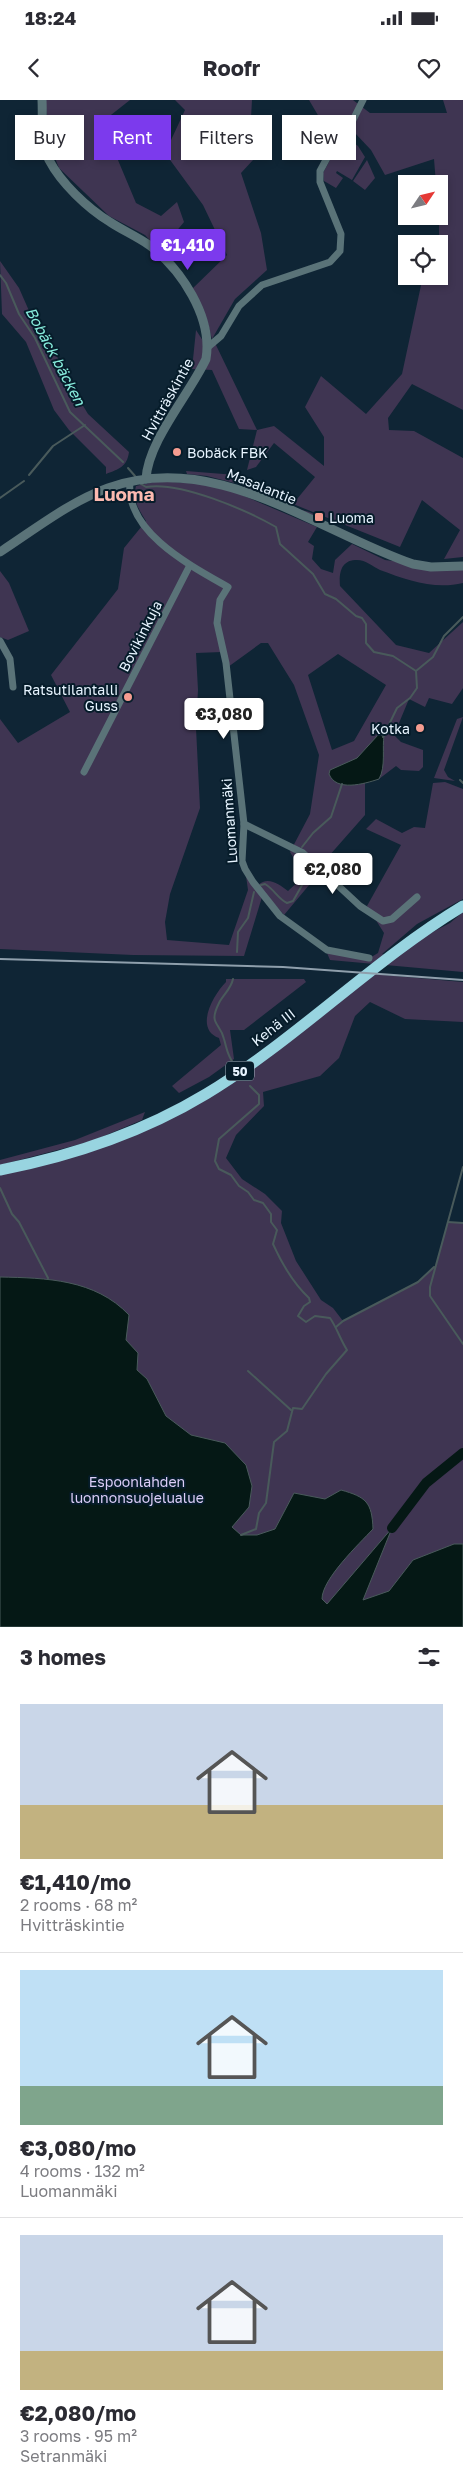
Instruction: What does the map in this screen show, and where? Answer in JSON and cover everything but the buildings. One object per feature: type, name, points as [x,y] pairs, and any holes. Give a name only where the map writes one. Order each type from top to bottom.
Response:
[{"type":"highway","name":"Kehä III","points":[[0,1170],[70,1153],[123,1135],[170,1114],[228,1080],[391,954],[463,906]]},
{"type":"street","name":"Hvitträskintie","points":[[42,100],[44,145],[54,168],[95,212],[139,238],[160,256],[195,301],[205,326],[208,347],[200,372],[155,447],[147,468],[146,479]]},
{"type":"street","points":[[208,347],[221,336],[239,306],[262,285],[330,262],[340,250],[341,234],[320,182],[320,171],[333,147],[352,122],[363,100]]},
{"type":"street","name":"Masalantie","points":[[0,552],[89,496],[130,482],[175,477],[220,483],[396,558],[432,567],[463,566]]},
{"type":"street","name":"Luomanmäki","points":[[130,482],[132,504],[142,523],[152,535],[190,565],[228,587],[220,600],[217,623],[226,663],[244,824],[242,861],[245,869],[272,907],[327,950],[369,958]]},
{"type":"street","name":"Bovikinkuja","points":[[84,772],[190,565]]},
{"type":"street","points":[[0,641],[10,659],[12,688]]},
{"type":"street","points":[[244,824],[303,853],[360,906],[383,921],[392,919],[416,897]]},
{"type":"green space","points":[[45,100],[130,100],[111,115],[94,115],[94,160],[118,160],[136,203],[161,216],[177,202],[184,222],[160,251],[145,235],[109,216],[59,168],[56,160],[84,160],[84,115],[47,115]]},
{"type":"green space","points":[[175,100],[252,100],[251,115],[183,115],[185,110]]},
{"type":"green space","points":[[309,100],[353,100],[370,113],[447,113],[443,100],[463,100],[463,410],[412,384],[388,418],[389,430],[414,431],[463,458],[463,557],[444,559],[460,530],[422,500],[400,547],[293,504],[315,477],[274,443],[256,467],[247,470],[257,430],[274,426],[324,466],[324,437],[305,407],[321,376],[366,414],[402,374],[421,285],[448,285],[448,235],[439,235],[439,225],[448,225],[448,175],[435,175],[434,159],[385,175],[371,150],[356,134],[356,115],[318,115]]},
{"type":"green space","points":[[181,119],[181,160],[253,160],[241,173],[261,233],[267,270],[235,299],[212,339],[207,320],[191,290],[227,255],[203,205],[170,160],[171,140]]},
{"type":"green space","points":[[356,144],[365,157],[352,180],[337,171],[336,173],[343,178],[336,188],[324,181],[323,173],[330,160],[356,160]]},
{"type":"green space","points":[[367,160],[375,178],[365,190],[353,181]]},
{"type":"green space","points":[[0,261],[19,288],[30,313],[55,352],[71,386],[88,414],[129,452],[126,461],[118,469],[106,474],[106,467],[69,430],[54,410],[26,342],[2,314]]},
{"type":"green space","points":[[196,330],[207,347],[215,343],[257,430],[239,429],[212,370],[192,369]]},
{"type":"green space","points":[[186,471],[236,475],[239,477],[234,483],[207,476],[187,474]]},
{"type":"green space","points":[[244,479],[263,486],[287,504],[313,513],[317,517],[246,489],[242,484]]},
{"type":"green space","points":[[158,481],[218,485],[317,527],[308,542],[314,546],[312,559],[321,569],[333,573],[335,560],[352,544],[385,560],[463,570],[463,583],[431,585],[400,577],[365,562],[355,560],[343,566],[340,573],[340,586],[396,645],[429,653],[463,622],[463,688],[452,704],[429,698],[425,707],[409,699],[394,735],[401,742],[423,750],[423,767],[419,771],[401,770],[396,766],[379,779],[365,783],[365,815],[321,865],[320,872],[284,915],[258,885],[262,882],[270,881],[288,891],[303,877],[308,881],[297,860],[296,862],[290,852],[310,814],[319,755],[294,685],[268,643],[261,643],[228,667],[222,652],[196,653],[198,690],[196,728],[200,808],[170,894],[165,922],[167,940],[229,945],[248,890],[246,876],[262,897],[244,956],[133,955],[0,949],[0,719],[18,743],[70,712],[51,675],[118,589],[124,548],[146,521],[136,500],[136,486]],"holes":[[[338,654],[386,685],[354,741],[332,750],[308,675]]]},
{"type":"green space","points":[[0,571],[9,583],[29,631],[8,640],[0,637]]},
{"type":"green space","points":[[463,717],[444,770],[448,777],[455,781],[434,778],[457,719]]},
{"type":"green space","points":[[445,782],[463,789],[463,899],[417,924],[382,954],[394,957],[419,939],[450,923],[463,912],[463,972],[330,960],[327,953],[368,959],[378,953],[384,933],[367,906],[401,845],[366,829],[376,819],[402,833],[414,827],[425,828],[433,783]]},
{"type":"green space","name":"Espoonlahden luonnonsuojelualue","points":[[372,974],[463,982],[463,1022],[405,1019],[370,1002],[355,1016],[339,1058],[320,1076],[263,1092],[264,1106],[236,1135],[226,1158],[242,1179],[265,1194],[282,1211],[281,1223],[296,1261],[321,1300],[333,1308],[343,1321],[418,1282],[436,1265],[448,1222],[463,1223],[463,1627],[0,1627],[0,1175],[185,1111]]},
{"type":"green space","points":[[226,979],[304,979],[306,982],[244,1030],[230,1030],[234,1059],[209,1077],[179,1093],[172,1086],[221,1045],[219,1038],[212,1034],[208,1027],[207,1020],[211,1003],[226,982]]},
{"type":"green space","points":[[145,1112],[142,1120],[92,1141],[0,1165],[0,1160],[75,1140]]},
{"type":"shaded area","points":[[378,735],[384,736],[383,763],[379,779],[351,785],[344,785],[333,780],[329,774],[330,770],[357,758]]},
{"type":"shaded area","points":[[0,1277],[52,1280],[85,1287],[116,1303],[129,1315],[126,1340],[138,1353],[137,1370],[147,1379],[166,1416],[191,1435],[225,1443],[246,1465],[252,1486],[249,1507],[232,1527],[241,1535],[257,1535],[275,1529],[294,1493],[325,1499],[341,1490],[356,1495],[366,1502],[371,1512],[373,1529],[334,1572],[322,1599],[327,1604],[392,1528],[363,1600],[389,1591],[413,1560],[454,1544],[463,1544],[463,1627],[0,1627]]},
{"type":"waterway","name":"Bobäck bäcken","points":[[0,275],[6,283],[19,314],[35,338],[70,412],[123,462]]},
{"type":"waterway","points":[[29,475],[53,446],[85,425]]},
{"type":"waterway","name":"Bobäck bäcken","points":[[128,468],[135,476]]},
{"type":"waterway","points":[[0,498],[24,481]]},
{"type":"waterway","points":[[141,484],[146,487],[176,488],[212,498],[276,527],[280,544],[313,574],[325,594],[336,599],[356,616],[362,618],[366,624],[366,643],[374,652],[393,656],[416,671],[417,688],[410,698],[397,708],[383,737]]},
{"type":"waterway","points":[[416,671],[433,657],[444,636],[463,617]]},
{"type":"waterway","points":[[460,780],[463,783]]},
{"type":"waterway","points":[[302,847],[313,833],[331,817],[342,784]]},
{"type":"waterway","points":[[297,859],[298,854]]},
{"type":"waterway","points":[[261,885],[265,884],[268,886],[287,903],[293,901],[305,880]]},
{"type":"waterway","points":[[237,952],[238,932],[248,918],[254,892]]},
{"type":"waterway","points":[[233,979],[231,986],[219,1003],[215,1020],[234,1064]]},
{"type":"waterway","points":[[241,1535],[256,1529],[259,1513],[266,1503],[274,1442],[287,1431],[293,1408],[302,1409],[326,1374],[347,1350],[330,1318],[315,1316],[306,1322],[298,1316],[304,1306],[310,1302],[309,1298],[288,1273],[273,1244],[277,1230],[271,1222],[271,1214],[263,1203],[254,1200],[248,1192],[239,1186],[231,1175],[219,1169],[215,1161],[219,1139],[259,1104],[259,1095],[250,1086]]},
{"type":"waterway","points":[[463,1167],[430,1287],[430,1296],[463,1344]]},
{"type":"waterway","points":[[0,1188],[12,1214],[19,1222],[48,1278]]},
{"type":"waterway","points":[[448,1222],[463,1223]]},
{"type":"waterway","points":[[336,1327],[343,1321],[418,1282],[434,1267]]},
{"type":"waterway","points":[[248,1371],[291,1410]]},
{"type":"waterway","points":[[392,1528],[426,1483],[463,1453]]},
{"type":"railway","points":[[0,959],[283,967],[463,980]]},
{"type":"place","name":"Bobäck FBK","points":[[177,452]]},
{"type":"place","name":"Luoma","points":[[319,517]]},
{"type":"place","name":"Ratsutilantalli Guss","points":[[128,697]]},
{"type":"place","name":"Kotka","points":[[420,728]]},
{"type":"district","name":"Luoma","points":[[124,493]]}]
